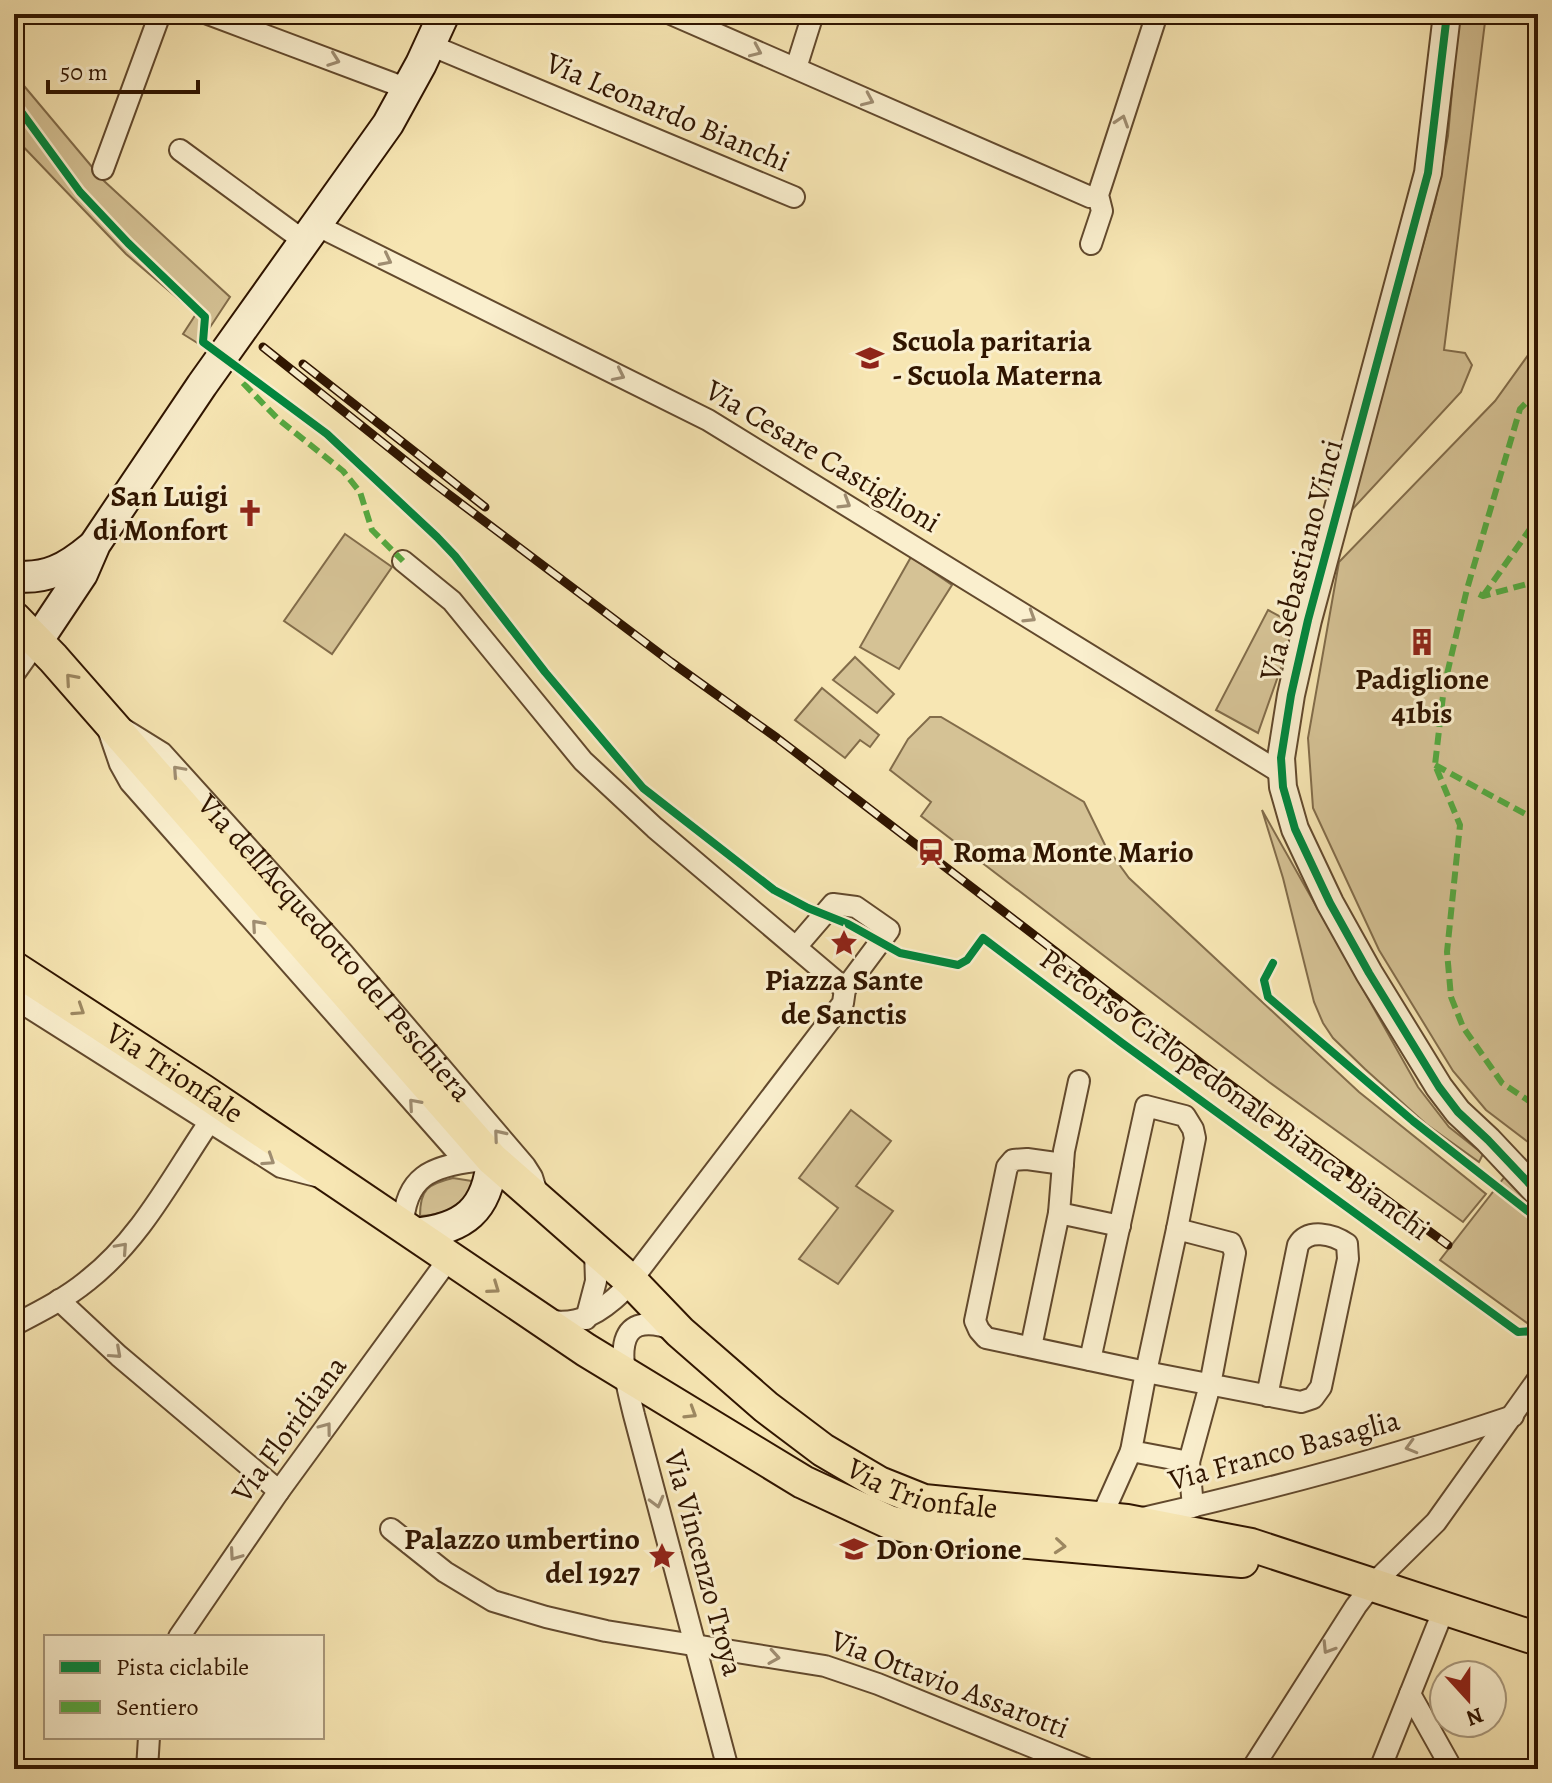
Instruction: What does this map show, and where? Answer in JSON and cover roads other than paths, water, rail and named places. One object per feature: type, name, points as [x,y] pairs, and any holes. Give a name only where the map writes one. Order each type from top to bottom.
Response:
[{"type":"main road","points":[[36,643],[82,574],[95,544],[388,124],[444,14]]},
{"type":"main road","points":[[14,576],[38,577],[55,573],[72,564],[95,544]]},
{"type":"main road","name":"Via dell'Acquedotto del Peschiera","points":[[14,618],[48,652],[479,1161],[538,1201],[631,1281],[680,1332]]},
{"type":"main road","name":"Via Trionfale","points":[[14,968],[203,1091],[538,1318],[803,1482],[845,1504],[909,1529],[1244,1561],[1301,1560]]},
{"type":"main road","points":[[409,1230],[452,1225],[478,1207],[490,1183],[479,1161]]},
{"type":"main road","name":"Via Trionfale","points":[[680,1332],[799,1433],[841,1462],[893,1489],[939,1504],[1114,1520],[1263,1547],[1538,1639]]},
{"type":"street","points":[[103,169],[160,14]]},
{"type":"street","points":[[208,14],[408,89]]},
{"type":"street","points":[[671,14],[1090,197],[1098,195]]},
{"type":"street","points":[[796,68],[813,14]]},
{"type":"street","points":[[1091,244],[1102,211],[1098,195],[1157,14]]},
{"type":"street","name":"Via Sebastiano Vinci","points":[[1447,14],[1428,173],[1308,620],[1291,695],[1281,773],[1295,829],[1330,903],[1369,973],[1439,1087],[1458,1112],[1538,1193]]},
{"type":"street","name":"Via Leonardo Bianchi","points":[[430,45],[794,197]]},
{"type":"street","name":"Via Cesare Castiglioni","points":[[180,150],[310,233],[699,415],[1281,773]]},
{"type":"street","points":[[403,561],[452,601],[583,761],[655,828],[845,989]]},
{"type":"street","points":[[14,674],[36,643]]},
{"type":"street","name":"Via dell'Acquedotto del Peschiera","points":[[104,718],[162,753],[333,941],[525,1166],[532,1177],[538,1201]]},
{"type":"street","points":[[538,1318],[559,1322],[586,1319],[605,1307],[631,1281],[843,1003],[845,989],[889,930],[856,907],[833,904],[796,947]]},
{"type":"street","name":"Via Trionfale","points":[[14,998],[281,1167],[334,1181]]},
{"type":"street","points":[[1031,1347],[1059,1213],[1063,1164],[1079,1081]]},
{"type":"street","points":[[1090,1360],[1146,1106],[1185,1116],[1195,1138],[1114,1520]]},
{"type":"street","points":[[14,1325],[88,1281],[134,1235],[210,1121]]},
{"type":"street","name":"Via Sebastiano Vinci","points":[[1488,1140],[1538,1167]]},
{"type":"street","points":[[1063,1164],[1027,1159],[1013,1160],[1007,1167],[975,1321],[986,1338],[1146,1372],[1210,1385],[1267,1396],[1301,1402],[1313,1398],[1321,1387],[1349,1253],[1343,1240],[1316,1234],[1307,1236],[1298,1245],[1267,1396]]},
{"type":"street","points":[[409,1230],[405,1202],[421,1178],[437,1169],[479,1161]]},
{"type":"street","points":[[1059,1213],[1120,1226]]},
{"type":"street","points":[[1177,1229],[1231,1243],[1235,1253],[1210,1385],[1189,1462],[1193,1507]]},
{"type":"street","points":[[586,1319],[596,1281],[595,1251]]},
{"type":"street","name":"Via Floridiana","points":[[180,1635],[279,1491],[450,1257]]},
{"type":"street","points":[[59,1300],[119,1356],[279,1491]]},
{"type":"street","points":[[624,1372],[622,1351],[634,1330],[651,1324],[680,1332]]},
{"type":"street","name":"Via Vincenzo Troya","points":[[624,1372],[728,1769]]},
{"type":"street","points":[[1252,1769],[1341,1628],[1373,1584],[1428,1532],[1477,1469],[1538,1379]]},
{"type":"street","name":"Via Franco Basaglia","points":[[1114,1520],[1193,1507],[1455,1435],[1513,1416]]},
{"type":"street","points":[[1455,1435],[1468,1446],[1477,1469]]},
{"type":"street","points":[[1131,1451],[1189,1462]]},
{"type":"street","name":"Via Ottavio Assarotti","points":[[391,1529],[445,1572],[493,1601],[597,1629],[805,1661],[847,1672],[1087,1769]]},
{"type":"street","points":[[1380,1769],[1444,1609]]},
{"type":"street","points":[[1410,1694],[1452,1769]]},
{"type":"street","points":[[147,1769],[149,1739]]},
{"type":"railway","points":[[263,347],[427,478],[777,738],[1201,1063],[1448,1245]]},
{"type":"railway","points":[[303,364],[485,507]]},
{"type":"place","name":"Scuola paritaria - Scuola Materna","points":[[870,358]]},
{"type":"place","name":"San Luigi di Monfort","points":[[250,513]]},
{"type":"place","name":"Padiglione 41bis","points":[[1422,642]]},
{"type":"place","name":"Roma Monte Mario","points":[[931,852]]},
{"type":"place","name":"Piazza Sante de Sanctis","points":[[844,943]]},
{"type":"place","name":"Don Orione","points":[[854,1549]]},
{"type":"place","name":"Palazzo umbertino del 1927","points":[[662,1556]]}]
